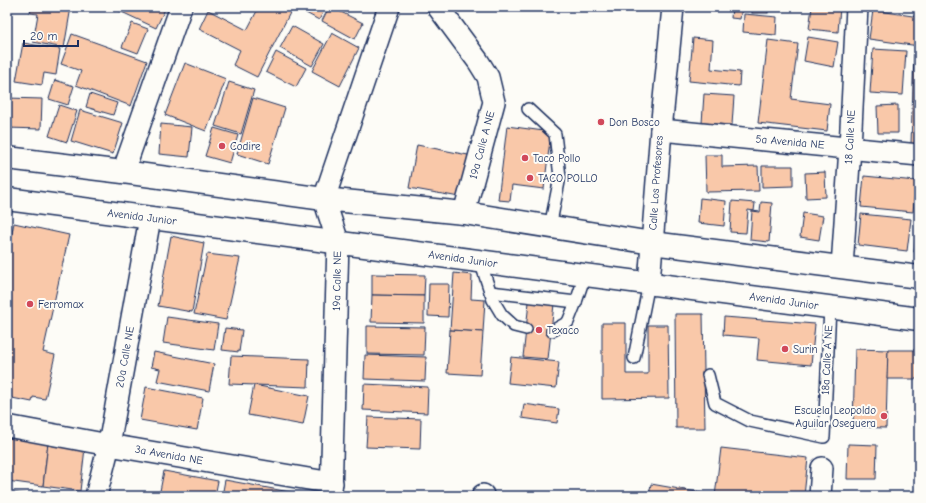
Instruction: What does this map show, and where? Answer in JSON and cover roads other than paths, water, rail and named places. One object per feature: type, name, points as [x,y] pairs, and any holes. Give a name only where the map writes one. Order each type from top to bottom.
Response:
[{"type":"main road","points":[[7,158],[324,199],[464,214],[550,226],[652,243],[919,278]]},
{"type":"main road","name":"Avenida Junior","points":[[7,199],[919,319]]},
{"type":"street","points":[[123,172],[181,7]]},
{"type":"street","points":[[324,199],[390,7]]},
{"type":"street","name":"19a Calle A NE","points":[[438,7],[488,77],[494,102],[464,214]]},
{"type":"street","name":"Calle Los Profesores","points":[[649,284],[661,130],[673,7]]},
{"type":"street","name":"18 Calle NE","points":[[842,267],[857,7]]},
{"type":"street","name":"5a Avenida NE","points":[[661,130],[919,155]]},
{"type":"street","name":"19a Calle NE","points":[[324,199],[338,242],[332,489]]},
{"type":"street","name":"20a Calle NE","points":[[96,496],[108,445],[150,218]]},
{"type":"street","name":"3a Avenida NE","points":[[7,426],[332,489]]},
{"type":"street","points":[[820,496],[822,468]]},
{"type":"lane","points":[[528,109],[555,134],[560,177],[550,226]]},
{"type":"lane","points":[[480,261],[493,300],[502,315],[514,326],[526,329]]},
{"type":"lane","points":[[552,331],[568,322],[585,275]]},
{"type":"lane","name":"Calle Los Profesores","points":[[634,358],[649,284]]},
{"type":"lane","points":[[490,292],[576,302]]},
{"type":"lane","name":"18a Calle A NE","points":[[708,375],[715,403],[750,422],[824,437],[830,307]]},
{"type":"place","name":"Don Bosco","points":[[601,122]]},
{"type":"place","name":"Codire","points":[[222,146]]},
{"type":"place","name":"Taco Pollo","points":[[525,158]]},
{"type":"place","name":"TACO POLLO","points":[[530,178]]},
{"type":"place","name":"Ferromax","points":[[30,304]]},
{"type":"place","name":"Texaco","points":[[539,330]]},
{"type":"place","name":"Surin","points":[[785,349]]},
{"type":"place","name":"Escuela Leopoldo Aguilar Oseguera","points":[[884,416]]}]
